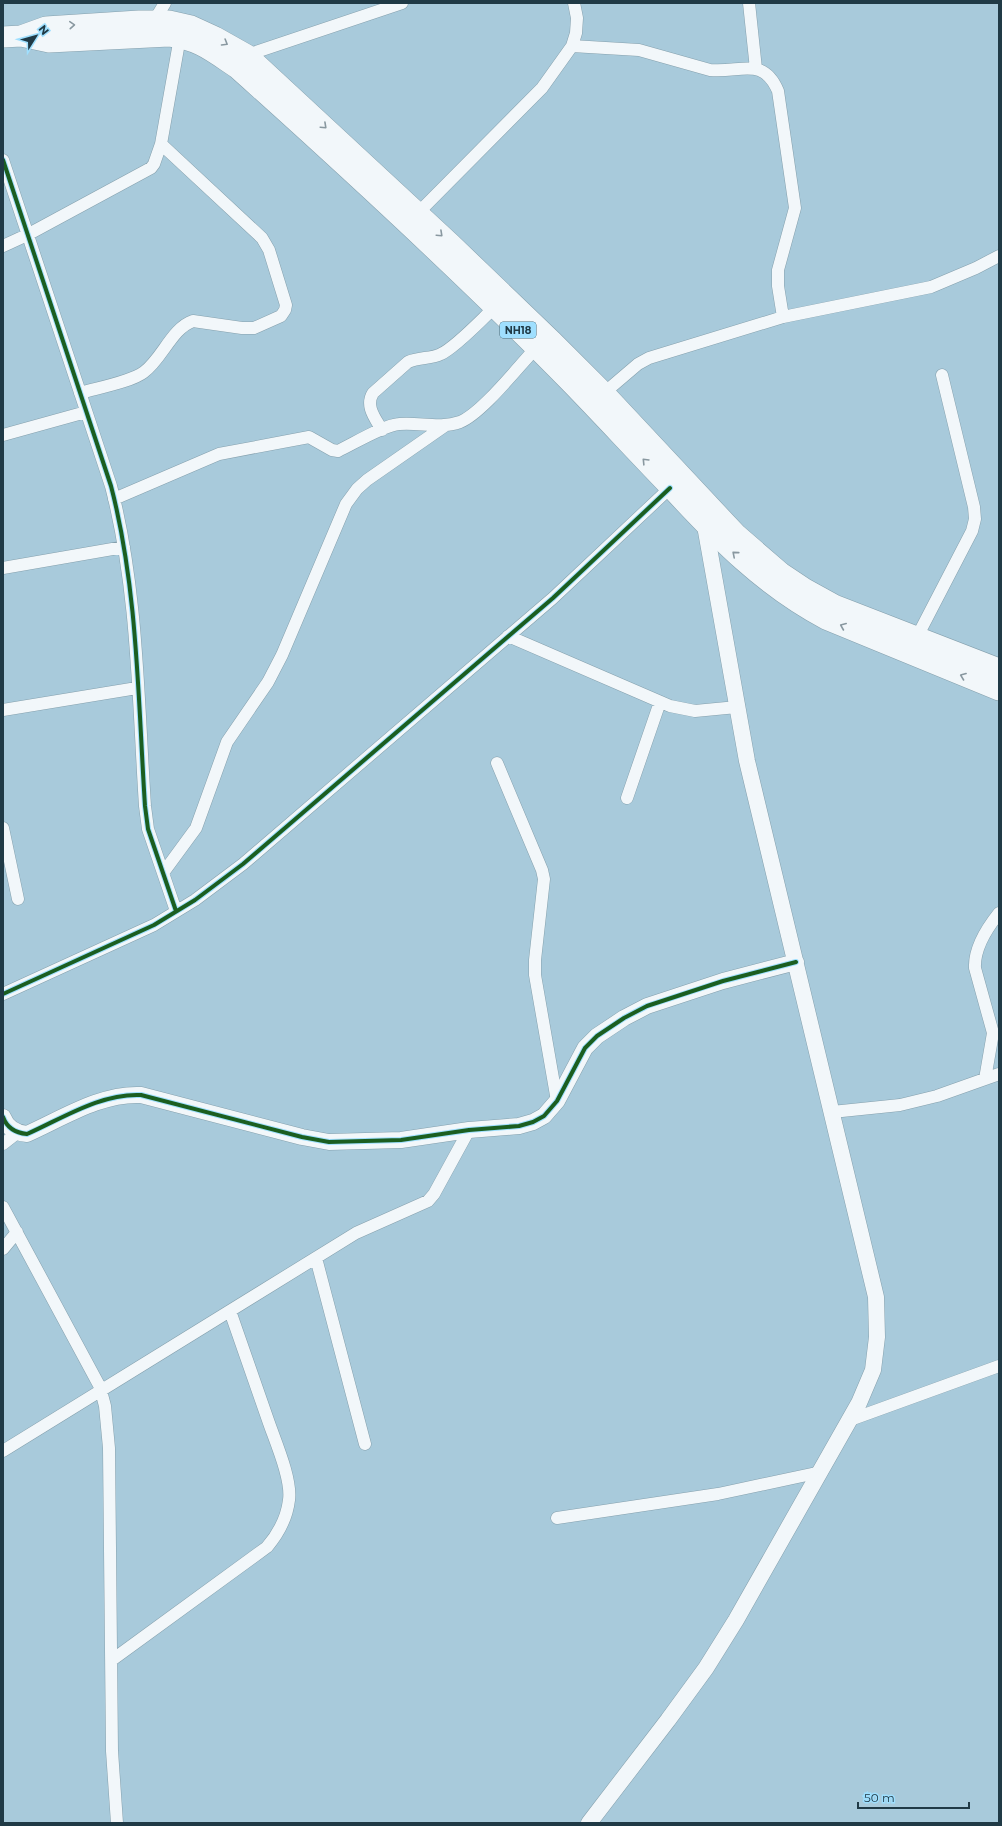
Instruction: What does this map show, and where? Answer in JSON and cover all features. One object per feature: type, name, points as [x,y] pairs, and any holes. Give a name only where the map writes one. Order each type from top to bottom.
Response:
[{"type":"highway","name":"NH18","points":[[12,36],[46,27],[169,21],[191,26],[215,37],[247,55],[418,213],[604,393],[703,500],[757,553],[781,574],[804,589],[834,604],[999,669]]},
{"type":"highway","name":"NH18","points":[[12,36],[49,42],[142,37],[180,37],[205,46],[237,68],[408,223],[536,348],[704,524],[774,587],[799,605],[841,625],[999,690]]},
{"type":"main road","points":[[589,1823],[706,1668],[736,1620],[859,1403],[873,1370],[877,1337],[876,1297],[747,761],[704,524],[703,500]]},
{"type":"main road","points":[[3,1117],[17,1133],[27,1134],[108,1098],[125,1094],[141,1095],[302,1137],[329,1142],[401,1140],[469,1130],[519,1126],[533,1122],[544,1116],[557,1101],[585,1048],[597,1036],[624,1018],[647,1006],[723,981],[796,962]]},
{"type":"street","points":[[154,21],[165,3]]},
{"type":"street","points":[[247,55],[402,3]]},
{"type":"street","points":[[418,213],[542,88],[572,46],[576,33],[577,18],[574,3]]},
{"type":"street","points":[[749,3],[756,69]]},
{"type":"street","points":[[3,246],[28,235],[151,168],[154,164],[161,144],[180,37]]},
{"type":"street","points":[[572,46],[639,50],[710,70],[722,71],[756,69],[766,72],[773,79],[778,91],[794,198],[793,217],[777,278],[783,317]]},
{"type":"street","points":[[80,393],[139,375],[155,362],[179,330],[189,322],[193,321],[242,328],[254,328],[280,316],[285,310],[286,305],[269,250],[262,238],[161,144]]},
{"type":"street","points":[[3,160],[114,499],[124,547],[133,633],[148,829],[176,911]]},
{"type":"street","points":[[604,393],[638,364],[649,358],[783,317],[931,287],[970,271],[999,256]]},
{"type":"street","points":[[382,430],[369,404],[369,399],[373,393],[408,362],[435,356],[447,350],[495,307]]},
{"type":"street","points":[[114,499],[219,454],[309,437],[332,450],[338,451],[398,424],[446,425],[459,422],[472,415],[536,348]]},
{"type":"street","points":[[917,637],[972,531],[975,519],[974,507],[942,375]]},
{"type":"street","points":[[3,435],[86,412]]},
{"type":"street","points":[[163,873],[196,828],[227,742],[268,682],[282,655],[346,504],[357,489],[367,480],[446,425]]},
{"type":"street","points":[[3,994],[154,925],[195,900],[243,864],[553,598],[670,488]]},
{"type":"street","points":[[3,568],[124,547]]},
{"type":"street","points":[[508,636],[670,706],[695,710],[737,708]]},
{"type":"street","points":[[3,710],[137,688]]},
{"type":"street","points":[[628,798],[660,702]]},
{"type":"street","points":[[497,763],[542,870],[544,879],[535,960],[535,975],[557,1101]]},
{"type":"street","points":[[3,828],[18,898]]},
{"type":"street","points":[[985,1079],[993,1033],[975,968],[975,959],[977,951],[999,914]]},
{"type":"street","points":[[832,1112],[900,1105],[937,1096],[999,1074]]},
{"type":"street","points":[[3,1451],[364,1228],[428,1201],[434,1194],[469,1130]]},
{"type":"street","points":[[3,1144],[17,1133]]},
{"type":"street","points":[[3,1207],[72,1333],[101,1391],[105,1406],[109,1448],[112,1750],[117,1823]]},
{"type":"street","points":[[3,1249],[17,1232]]},
{"type":"street","points":[[316,1258],[365,1444]]},
{"type":"street","points":[[112,1660],[267,1547],[275,1538],[284,1518],[289,1499],[287,1482],[280,1454],[230,1311]]},
{"type":"street","points":[[850,1420],[999,1366]]},
{"type":"street","points":[[558,1518],[718,1494],[821,1472]]},
{"type":"cycle path","points":[[3,160],[111,486],[120,525],[127,565],[136,645],[145,806],[148,829],[176,911]]},
{"type":"cycle path","points":[[3,994],[154,925],[195,900],[243,864],[553,598],[670,488]]},
{"type":"cycle path","points":[[3,1117],[9,1127],[27,1134],[97,1102],[126,1095],[141,1095],[302,1137],[329,1142],[401,1140],[469,1130],[519,1126],[533,1122],[544,1116],[557,1101],[585,1048],[597,1036],[624,1018],[647,1006],[723,981],[796,962]]}]
